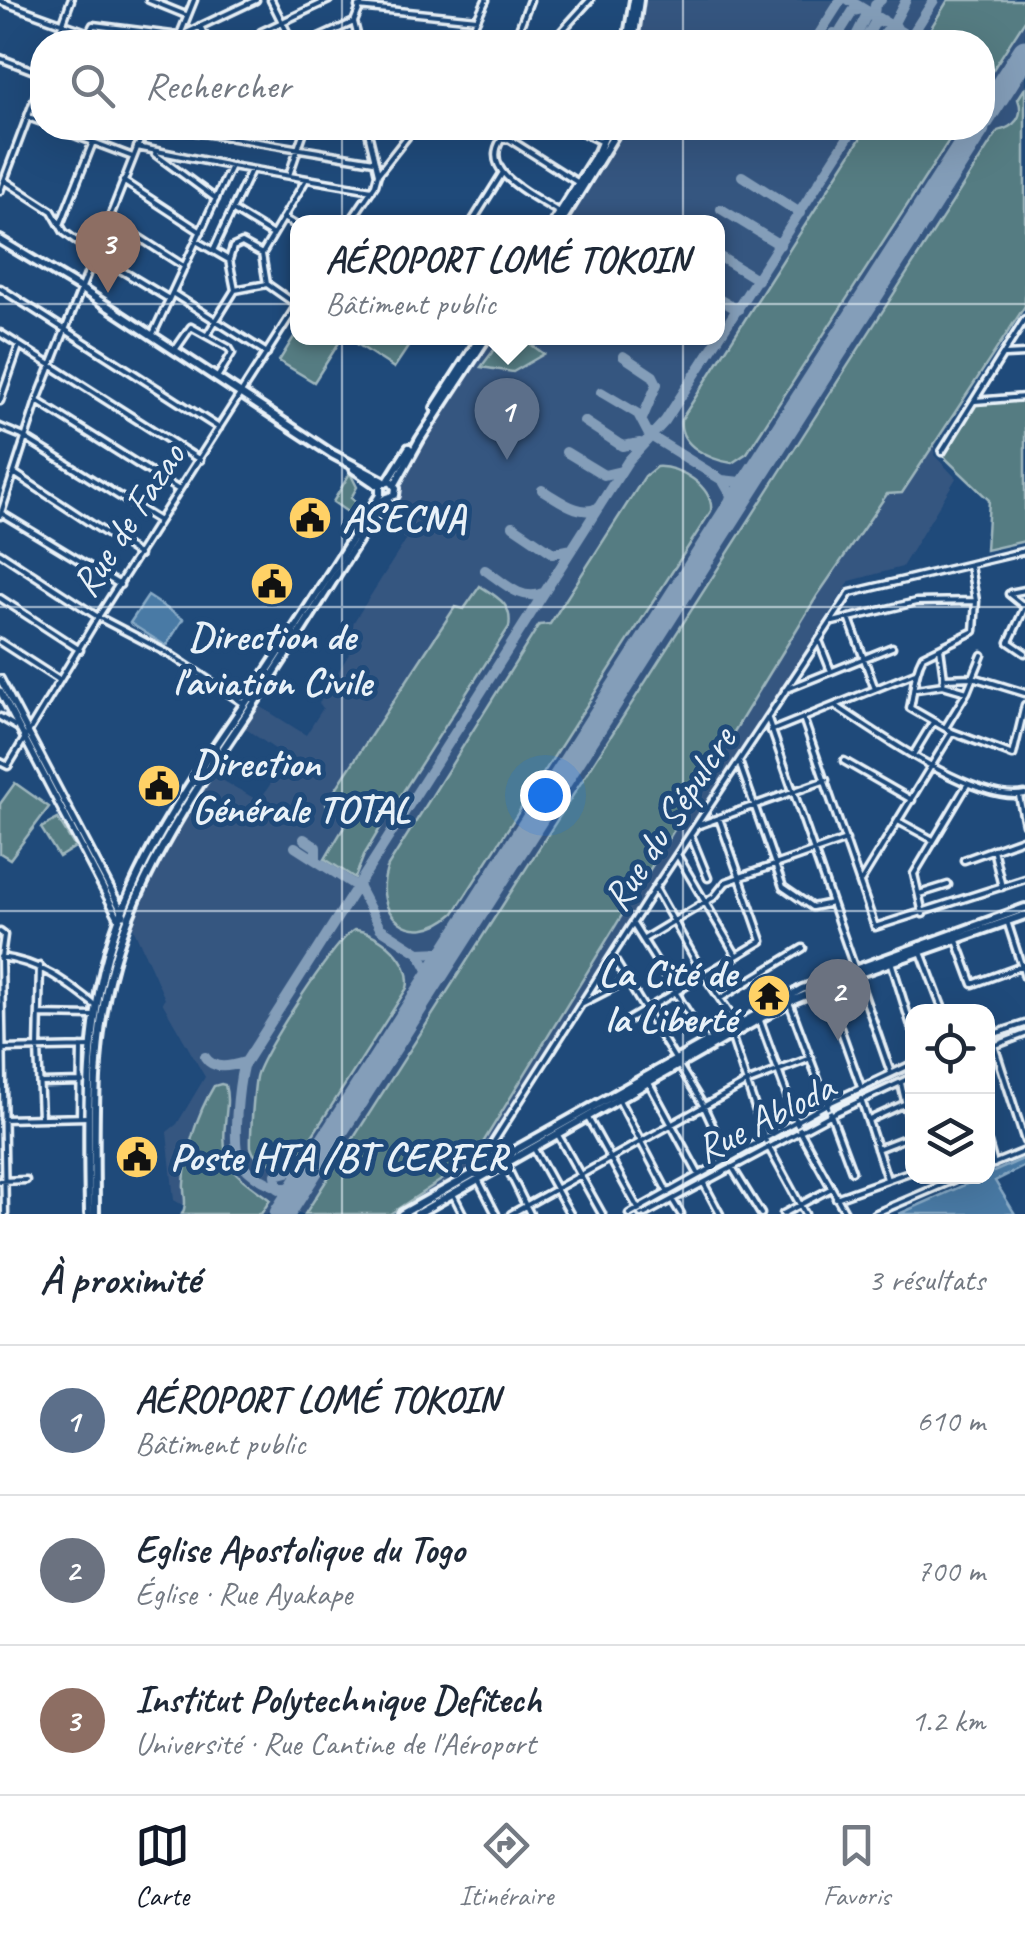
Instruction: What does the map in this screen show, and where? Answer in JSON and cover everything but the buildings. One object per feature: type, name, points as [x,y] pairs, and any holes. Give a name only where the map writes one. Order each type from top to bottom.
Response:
[{"type":"main road","points":[[632,30],[637,0]]},
{"type":"main road","points":[[566,215],[612,140]]},
{"type":"main road","points":[[558,215],[602,142]]},
{"type":"main road","points":[[0,240],[385,488]]},
{"type":"main road","points":[[98,1016],[96,1006],[124,919],[158,841],[478,345]]},
{"type":"main road","points":[[385,488],[479,345]]},
{"type":"main road","points":[[890,959],[921,952],[1025,912]]},
{"type":"main road","points":[[402,1214],[804,992],[1025,912]]},
{"type":"main road","points":[[92,1214],[94,1047],[98,1016],[124,919]]},
{"type":"main road","points":[[708,1045],[804,992],[856,971]]},
{"type":"main road","points":[[92,1214],[84,1082],[94,1047]]},
{"type":"main road","points":[[421,1213],[649,1083],[678,1062]]},
{"type":"street","points":[[22,10],[25,0]]},
{"type":"street","points":[[60,30],[71,0]]},
{"type":"street","points":[[149,0],[188,15]]},
{"type":"street","points":[[182,30],[194,0]]},
{"type":"street","points":[[192,30],[256,0]]},
{"type":"street","points":[[271,0],[286,30]]},
{"type":"street","points":[[265,30],[330,0]]},
{"type":"street","points":[[354,0],[358,7]]},
{"type":"street","points":[[356,30],[354,22],[362,0]]},
{"type":"street","points":[[472,30],[486,0]]},
{"type":"street","points":[[519,30],[530,0]]},
{"type":"street","points":[[563,30],[590,0]]},
{"type":"street","points":[[0,1],[77,30]]},
{"type":"street","points":[[358,7],[477,19]]},
{"type":"street","points":[[336,30],[354,22]]},
{"type":"street","points":[[91,30],[94,25],[133,30]]},
{"type":"street","points":[[200,26],[202,30]]},
{"type":"street","points":[[1,60],[30,71]]},
{"type":"street","points":[[0,192],[30,111]]},
{"type":"street","points":[[88,140],[133,157]]},
{"type":"street","points":[[120,585],[0,514],[50,366],[140,140]]},
{"type":"street","points":[[247,140],[374,160]]},
{"type":"street","points":[[288,176],[301,140]]},
{"type":"street","points":[[370,140],[378,174]]},
{"type":"street","points":[[355,215],[378,174],[405,140]]},
{"type":"street","points":[[501,140],[495,152],[502,174],[560,212]]},
{"type":"street","points":[[510,140],[579,183]]},
{"type":"street","points":[[598,140],[602,142]]},
{"type":"street","points":[[60,225],[93,142]]},
{"type":"street","points":[[137,147],[372,190]]},
{"type":"street","points":[[152,152],[216,199]]},
{"type":"street","points":[[153,335],[231,166]]},
{"type":"street","points":[[214,251],[251,170]]},
{"type":"street","points":[[476,215],[502,174]]},
{"type":"street","points":[[290,300],[267,284],[262,254],[306,179]]},
{"type":"street","points":[[4,180],[52,211],[64,232],[94,254],[169,299]]},
{"type":"street","points":[[123,181],[201,232]]},
{"type":"street","points":[[232,210],[273,235]]},
{"type":"street","points":[[109,217],[185,267]]},
{"type":"street","points":[[284,218],[290,222]]},
{"type":"street","points":[[196,241],[229,260]]},
{"type":"street","points":[[207,335],[235,290],[229,260],[234,247],[239,243],[262,254]]},
{"type":"street","points":[[235,290],[267,284]]},
{"type":"street","points":[[0,297],[2,289],[219,428]]},
{"type":"street","points":[[172,292],[267,354]]},
{"type":"street","name":"Rue de Fazao","points":[[0,762],[8,766],[25,733],[290,316]]},
{"type":"street","points":[[942,452],[1025,319]]},
{"type":"street","points":[[175,350],[191,327],[232,351],[217,378]]},
{"type":"street","points":[[0,333],[200,460]]},
{"type":"street","points":[[0,401],[19,346]]},
{"type":"street","points":[[1002,356],[1025,354]]},
{"type":"street","points":[[974,400],[1025,397]]},
{"type":"street","points":[[37,401],[179,490]]},
{"type":"street","points":[[0,427],[159,521]]},
{"type":"street","points":[[14,473],[139,555]]},
{"type":"street","points":[[1025,551],[970,566],[976,602],[974,630],[922,656],[910,708],[952,732],[1013,754],[1025,705]]},
{"type":"street","points":[[0,553],[98,617],[170,655],[248,706]]},
{"type":"street","name":"Rue du Sépulcre","points":[[477,1180],[492,1146],[655,888],[850,593],[970,566]]},
{"type":"street","points":[[1025,590],[1009,594],[1025,607],[1008,642],[1025,653]]},
{"type":"street","points":[[0,598],[80,650]]},
{"type":"street","points":[[832,622],[916,602],[976,602]]},
{"type":"street","points":[[849,618],[876,690]]},
{"type":"street","points":[[0,642],[60,680]]},
{"type":"street","points":[[820,642],[831,671]]},
{"type":"street","points":[[940,646],[943,682]]},
{"type":"street","points":[[785,690],[892,647]]},
{"type":"street","points":[[945,728],[967,692],[982,654]]},
{"type":"street","points":[[771,731],[916,672]]},
{"type":"street","points":[[916,689],[973,677],[1025,694]]},
{"type":"street","points":[[0,678],[25,733]]},
{"type":"street","points":[[943,682],[967,692]]},
{"type":"street","points":[[0,691],[124,919]]},
{"type":"street","points":[[836,706],[913,755],[968,783],[994,794],[1022,795],[1025,824]]},
{"type":"street","points":[[0,717],[25,733]]},
{"type":"street","points":[[768,718],[891,1073]]},
{"type":"street","points":[[804,718],[875,927],[1025,879]]},
{"type":"street","points":[[913,755],[933,722]]},
{"type":"street","points":[[862,881],[952,732]]},
{"type":"street","points":[[740,762],[785,890],[813,907],[832,904]]},
{"type":"street","points":[[844,762],[912,800]]},
{"type":"street","points":[[700,825],[826,780]]},
{"type":"street","points":[[924,914],[914,878],[968,783]]},
{"type":"street","points":[[615,1028],[762,939],[720,818]]},
{"type":"street","points":[[898,822],[934,840]]},
{"type":"street","points":[[692,836],[708,878]]},
{"type":"street","points":[[964,860],[1025,838]]},
{"type":"street","points":[[644,939],[706,902],[726,882],[846,840]]},
{"type":"street","points":[[993,849],[1002,887]]},
{"type":"street","points":[[678,856],[737,956]]},
{"type":"street","points":[[918,895],[948,885]]},
{"type":"street","points":[[655,888],[739,1028]]},
{"type":"street","points":[[1007,921],[1025,977]]},
{"type":"street","points":[[633,924],[708,1045]]},
{"type":"street","points":[[0,932],[4,935],[0,956],[5,1214]]},
{"type":"street","points":[[955,936],[973,983],[1024,965]]},
{"type":"street","points":[[721,998],[803,948]]},
{"type":"street","points":[[921,952],[941,1004]]},
{"type":"street","points":[[0,956],[40,966],[96,1006]]},
{"type":"street","points":[[614,957],[703,1105],[728,1160],[761,1214]]},
{"type":"street","points":[[890,959],[905,1007]]},
{"type":"street","points":[[40,966],[41,1118]]},
{"type":"street","points":[[582,1003],[626,981]]},
{"type":"street","points":[[825,986],[862,1088]]},
{"type":"street","points":[[789,1002],[852,1171]]},
{"type":"street","points":[[39,1015],[98,1016]]},
{"type":"street","points":[[759,1018],[796,1123],[846,1214]]},
{"type":"street","points":[[995,1034],[1025,1024]]},
{"type":"street","points":[[995,1045],[1025,1034]]},
{"type":"street","points":[[731,1035],[766,1141],[806,1214]]},
{"type":"street","points":[[42,1082],[84,1082],[81,1047]]},
{"type":"street","points":[[1,1049],[94,1047]]},
{"type":"street","points":[[510,1214],[703,1105],[810,1058]]},
{"type":"street","points":[[995,1058],[1025,1141]]},
{"type":"street","points":[[630,1214],[641,1213],[828,1104],[905,1067]]},
{"type":"street","name":"Rue Abloda","points":[[702,1179],[905,1080]]},
{"type":"street","points":[[900,1082],[905,1100]]},
{"type":"street","points":[[649,1083],[720,1214]]},
{"type":"street","points":[[619,1100],[681,1214]]},
{"type":"street","points":[[861,1100],[887,1179]]},
{"type":"street","points":[[867,1120],[905,1103]]},
{"type":"street","points":[[1,1118],[84,1117]]},
{"type":"street","points":[[588,1118],[641,1213]]},
{"type":"street","points":[[558,1134],[602,1214]]},
{"type":"street","points":[[877,1149],[905,1137]]},
{"type":"street","points":[[533,1147],[570,1214]]},
{"type":"street","points":[[995,1163],[1025,1150]]},
{"type":"street","points":[[506,1164],[530,1214]]},
{"type":"street","points":[[836,1198],[905,1173]]},
{"type":"street","points":[[2,1181],[26,1180]]},
{"type":"street","points":[[477,1180],[496,1214]]},
{"type":"street","points":[[874,1214],[944,1184]]},
{"type":"street","points":[[783,1214],[830,1190]]},
{"type":"street","points":[[452,1194],[463,1214]]},
{"type":"shaded area","points":[[643,0],[1025,0],[1025,307],[936,445],[934,455],[956,478],[902,567],[850,581],[476,1166],[390,1214],[182,1214],[186,1207],[174,1200],[167,1132],[177,1124],[205,1077],[162,1002],[165,999],[132,925],[175,834],[213,775],[259,801],[288,758],[243,727],[258,705],[306,735],[323,708],[319,703],[354,646],[339,635],[348,631],[406,540],[376,518],[400,492],[421,443],[484,345],[725,345],[725,215],[570,215],[618,140],[995,140],[995,30],[638,30]]},
{"type":"shaded area","points":[[148,596],[183,619],[166,646],[130,623]]},
{"type":"shaded area","points":[[1025,1158],[1025,1166],[995,1181],[995,1171]]},
{"type":"shaded area","points":[[995,1181],[1015,1214],[899,1214],[966,1184]]},
{"type":"green space","points":[[948,0],[1025,0],[1025,20],[995,66],[995,30],[930,30]]},
{"type":"green space","points":[[1025,88],[1025,306],[902,493],[887,494],[817,596],[473,1159],[390,1214],[305,1214],[998,131],[1017,120],[1018,99]]},
{"type":"green space","points":[[859,140],[949,140],[747,453],[732,463],[705,455],[685,437],[681,420]]},
{"type":"green space","points":[[290,343],[338,345],[314,382],[279,361]]},
{"type":"green space","points":[[359,345],[409,345],[394,368]]},
{"type":"green space","points":[[498,345],[532,345],[544,354],[513,372],[481,367]]},
{"type":"green space","points":[[1025,400],[1025,541],[986,550],[989,500],[941,454],[974,403]]},
{"type":"green space","points":[[656,467],[675,470],[693,479],[707,494],[711,511],[454,913],[439,924],[424,928],[399,922],[385,899],[388,866],[539,625],[550,624],[645,476]]},
{"type":"green space","points":[[350,473],[357,487],[351,498],[363,503],[359,520],[333,502]]},
{"type":"green space","points":[[480,586],[506,607],[509,627],[388,815],[355,878],[325,859],[350,817],[326,804],[455,607],[464,609]]},
{"type":"green space","points":[[15,783],[49,807],[10,859],[0,853],[0,804]]},
{"type":"green space","points":[[58,819],[75,847],[59,857],[41,828]]},
{"type":"green space","points":[[354,930],[384,942],[400,958],[408,978],[407,988],[300,1155],[266,1163],[251,1147],[256,1077],[300,999],[331,954]]},
{"type":"green space","points":[[225,1085],[227,1095],[225,1151],[240,1177],[270,1200],[261,1214],[182,1214],[193,1133],[214,1086]]},
{"type":"taxiway","points":[[822,30],[841,0]]},
{"type":"taxiway","points":[[849,0],[898,30]]},
{"type":"taxiway","points":[[859,30],[866,16],[874,15],[875,5],[881,0]]},
{"type":"taxiway","points":[[898,30],[894,23],[906,0]]},
{"type":"taxiway","points":[[915,30],[934,0]]},
{"type":"taxiway","points":[[841,30],[853,11],[862,9]]},
{"type":"taxiway","points":[[871,30],[883,20]]},
{"type":"taxiway","points":[[887,30],[898,30]]},
{"type":"taxiway","points":[[995,86],[1006,82]]},
{"type":"taxiway","points":[[725,328],[846,140]]},
{"type":"taxiway","points":[[742,176],[800,213]]},
{"type":"taxiway","points":[[721,209],[780,245]]},
{"type":"taxiway","points":[[725,260],[758,280]]},
{"type":"taxiway","points":[[725,303],[738,310]]},
{"type":"taxiway","points":[[306,1177],[293,1186],[280,1188],[257,1177],[240,1160],[236,1128],[243,1066],[628,461],[665,421],[714,345]]},
{"type":"taxiway","points":[[623,356],[653,376],[657,384],[642,419]]},
{"type":"taxiway","points":[[601,392],[638,414],[649,435],[722,480],[740,482],[757,471]]},
{"type":"taxiway","points":[[584,421],[622,446],[640,443]]},
{"type":"taxiway","points":[[566,452],[604,475],[621,471]]},
{"type":"taxiway","points":[[723,481],[731,495],[727,517]]},
{"type":"taxiway","points":[[542,490],[577,509],[599,507]]},
{"type":"taxiway","points":[[513,526],[553,553],[572,549]]},
{"type":"taxiway","points":[[485,570],[520,593],[543,593]]},
{"type":"taxiway","points":[[304,839],[316,847],[316,860]]},
{"type":"taxiway","points":[[295,847],[359,888],[380,928],[419,953]]},
{"type":"taxiway","points":[[423,994],[429,972],[419,953],[442,952],[460,935]]},
{"type":"taxiway","points":[[205,1057],[218,1066],[245,1062]]},
{"type":"taxiway","points":[[293,1196],[278,1188],[276,1175],[307,1167],[317,1160]]},
{"type":"runway","points":[[995,99],[1025,52]]},
{"type":"runway","points":[[282,1214],[969,140]]},
{"type":"railway","points":[[995,1038],[1025,1028]]},
{"type":"railway","points":[[637,1214],[905,1072]]},
{"type":"place","name":"Institut Polytechnique Defitech","points":[[108,293]]},
{"type":"place","name":"AÉROPORT LOMÉ TOKOIN","points":[[507,460]]},
{"type":"place","name":"ASECNA","points":[[310,518]]},
{"type":"place","name":"Direction de l'aviation Civile","points":[[272,584]]},
{"type":"place","name":"Direction Générale TOTAL","points":[[159,786]]},
{"type":"place","name":"La Cité de la Liberté","points":[[769,996]]},
{"type":"place","name":"Eglise Apostolique du Togo","points":[[838,1041]]},
{"type":"place","name":"Poste HTA /BT CERFER","points":[[137,1157]]}]
